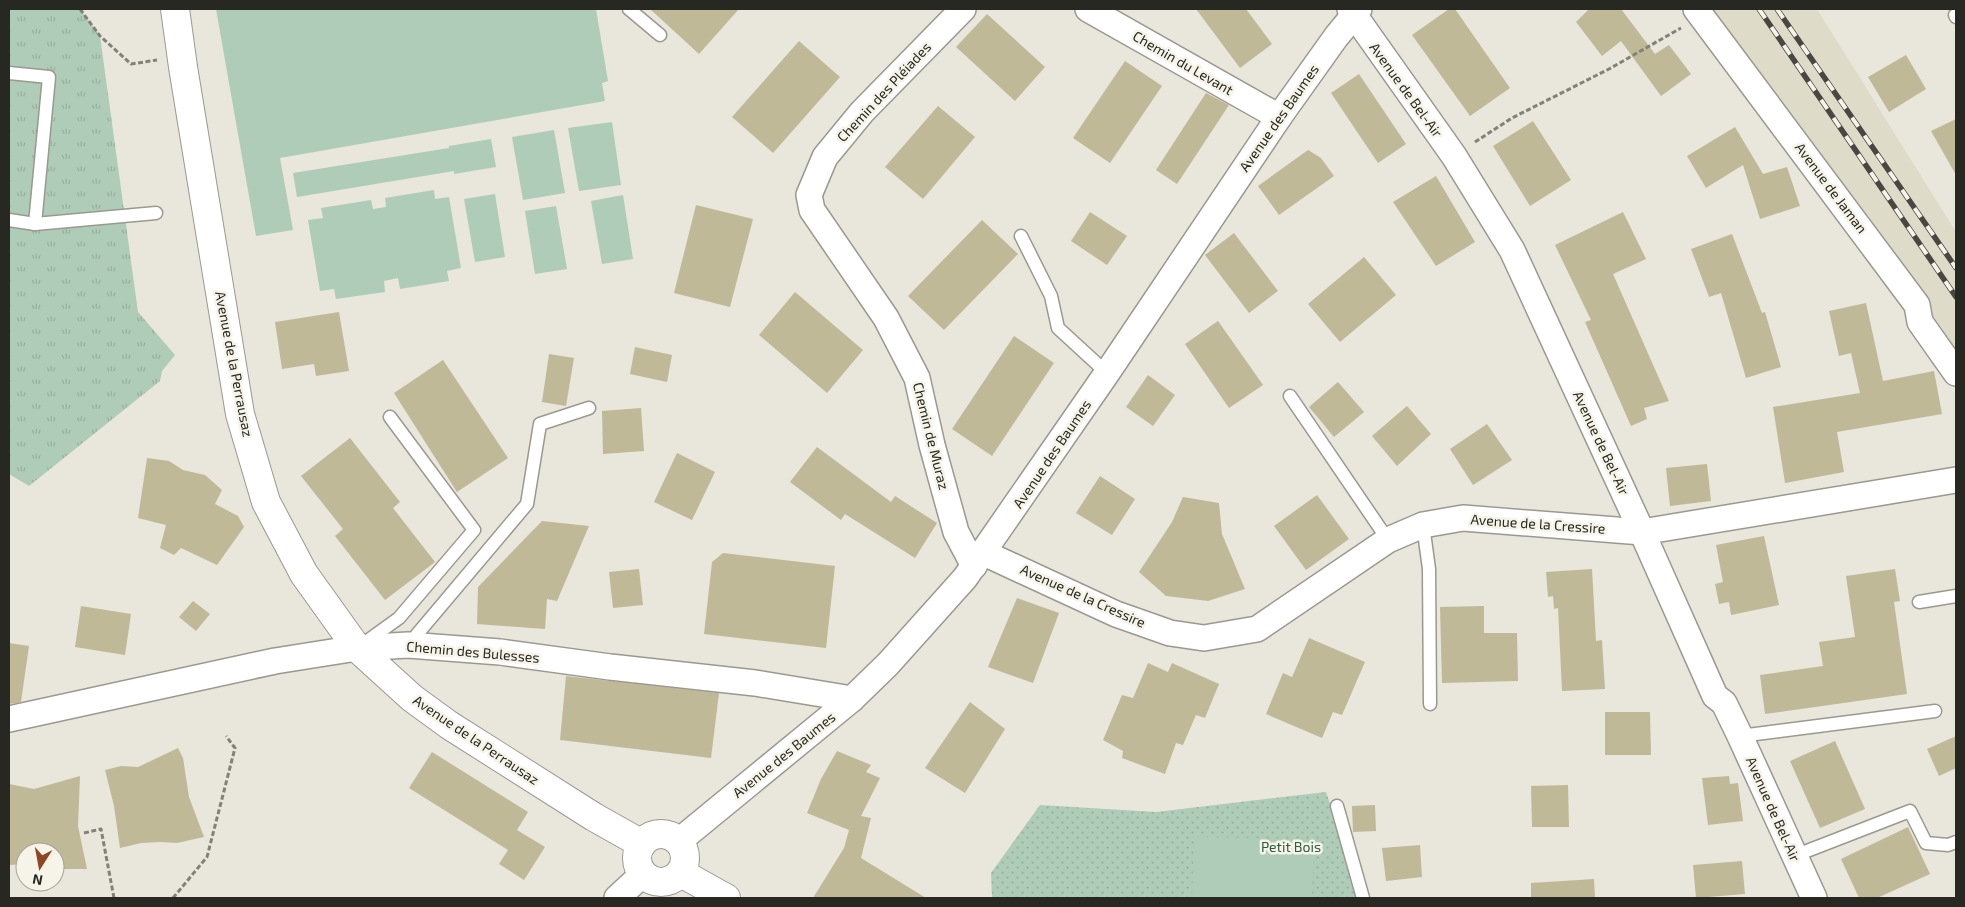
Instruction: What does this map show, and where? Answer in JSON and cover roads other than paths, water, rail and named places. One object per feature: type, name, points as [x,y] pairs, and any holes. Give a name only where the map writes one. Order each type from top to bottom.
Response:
[{"type":"street","name":"Avenue de la Perrausaz","points":[[175,9],[240,414],[266,502],[304,574],[357,648],[412,698],[449,725],[594,817],[642,844]]},
{"type":"street","name":"Chemin des Pléiades","points":[[812,210],[808,195],[825,157],[862,112],[963,9]]},
{"type":"street","name":"Chemin du Levant","points":[[1088,9],[1279,117]]},
{"type":"street","name":"Avenue des Baumes","points":[[679,841],[852,699],[888,664],[979,559],[1279,117],[1355,11]]},
{"type":"street","name":"Avenue de Bel-Air","points":[[1355,11],[1454,156],[1512,250],[1715,696],[1724,704],[1740,736],[1814,898]]},
{"type":"street","name":"Avenue de Jaman","points":[[1692,16],[1917,305],[1920,322],[1956,373]]},
{"type":"street","name":"Chemin de Muraz","points":[[812,210],[886,318],[917,378],[932,445],[956,532],[979,559]]},
{"type":"street","name":"Avenue de la Cressire","points":[[979,559],[1116,614],[1170,633],[1204,638],[1257,629],[1388,540],[1423,525],[1462,518],[1642,532],[1956,480]]},
{"type":"street","name":"Chemin des Bulesses","points":[[9,719],[275,661],[357,648],[408,644],[500,652],[610,667],[755,683],[852,699]]},
{"type":"street","points":[[664,834],[672,836],[679,841],[684,848],[686,857],[681,873],[675,879],[667,882],[658,882],[643,874],[637,859],[642,844],[648,838],[664,834]]},
{"type":"street","points":[[681,873],[726,898]]},
{"type":"street","points":[[617,898],[643,874]]},
{"type":"lane","points":[[630,9],[660,35]]},
{"type":"lane","points":[[9,73],[49,77],[35,224]]},
{"type":"lane","points":[[9,220],[35,224],[156,213]]},
{"type":"lane","points":[[1020,236],[1051,296],[1058,328],[1107,373]]},
{"type":"lane","points":[[1290,396],[1388,540]]},
{"type":"lane","points":[[408,644],[527,504],[540,424],[589,408]]},
{"type":"lane","points":[[357,648],[400,618],[474,530],[390,417]]},
{"type":"lane","points":[[1423,525],[1429,569],[1430,704]]},
{"type":"lane","points":[[1919,602],[1956,596]]},
{"type":"lane","points":[[1740,736],[1936,711]]},
{"type":"lane","points":[[1337,806],[1363,898]]},
{"type":"lane","points":[[1794,856],[1910,811],[1926,843],[1948,845],[1956,842]]},
{"type":"railway","points":[[1759,9],[1956,297]]},
{"type":"railway","points":[[1777,9],[1956,268]]},
{"type":"park label","name":"Petit Bois","points":[[1291,847]]}]
